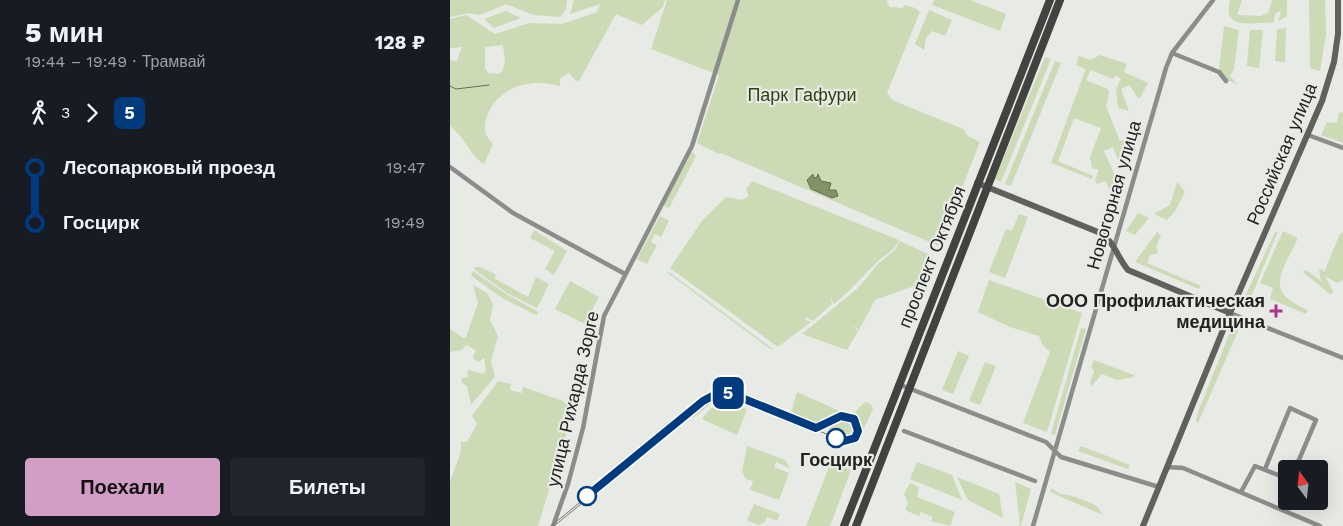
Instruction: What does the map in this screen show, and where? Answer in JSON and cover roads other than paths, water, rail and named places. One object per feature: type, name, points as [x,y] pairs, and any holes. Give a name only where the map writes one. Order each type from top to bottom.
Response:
[{"type":"main road","name":"проспект Октября","points":[[844,526],[898,384],[1050,0]]},
{"type":"main road","name":"проспект Октября","points":[[856,526],[1005,146],[1060,0]]},
{"type":"main road","name":"Российская улица","points":[[1143,526],[1230,313],[1322,101],[1334,62],[1338,34],[1338,0]]},
{"type":"main road","points":[[994,141],[1005,146]]},
{"type":"main road","points":[[977,183],[1098,232],[1114,246],[1119,259],[1128,270],[1230,313]]},
{"type":"main road","points":[[958,232],[970,236]]},
{"type":"main road","points":[[886,417],[897,421]]},
{"type":"main road","points":[[854,499],[865,504]]},
{"type":"street","name":"улица Рихарда Зорге","points":[[553,526],[568,484],[583,428],[602,323],[625,274],[692,146],[738,0]]},
{"type":"street","name":"Новогорная улица","points":[[1033,526],[1166,68],[1172,53],[1213,0]]},
{"type":"street","points":[[1172,53],[1219,72],[1226,81]]},
{"type":"street","points":[[1308,134],[1343,148]]},
{"type":"street","points":[[450,167],[489,198],[513,213],[625,274]]},
{"type":"street","points":[[1230,313],[1343,358]]},
{"type":"street","points":[[898,384],[1046,442],[1061,457],[1159,487]]},
{"type":"street","points":[[1265,468],[1290,408],[1316,420],[1299,460]]},
{"type":"street","points":[[904,431],[1035,480]]},
{"type":"street","points":[[1241,492],[1253,468],[1258,466],[1278,474]]},
{"type":"street","points":[[1167,467],[1183,468],[1320,526]]},
{"type":"waterway","points":[[450,86],[456,89],[489,85]]},
{"type":"tram line","points":[[551,526],[710,396],[718,393],[732,394],[816,428],[841,417],[854,419],[856,424],[855,438],[844,441],[731,396],[719,395],[711,398],[554,526]]},
{"type":"tram line","name":"5","points":[[587,496],[703,401],[718,393],[732,394],[816,428],[841,416],[854,419],[858,431],[855,438],[844,441],[836,438]]},
{"type":"place","name":"ООО Профилактическая медицина","points":[[1276,311]]},
{"type":"place","name":"Госцирк","points":[[836,438]]},
{"type":"park label","name":"Парк Гафури","points":[[802,95]]}]
